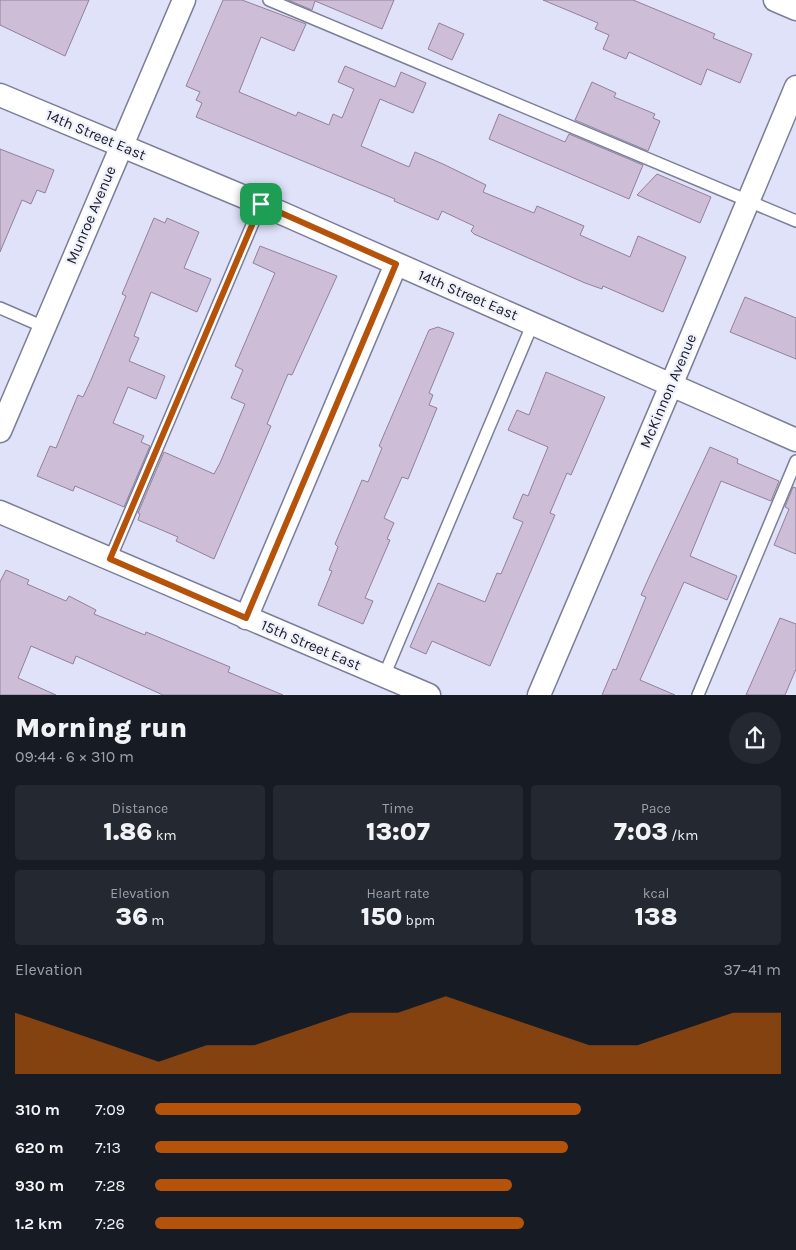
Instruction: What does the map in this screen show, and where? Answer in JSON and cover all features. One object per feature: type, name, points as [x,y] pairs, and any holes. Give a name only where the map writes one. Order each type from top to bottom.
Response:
[{"type":"street","name":"Munroe Avenue","points":[[0,431],[184,0]]},
{"type":"street","points":[[775,0],[796,9]]},
{"type":"street","name":"McKinnon Avenue","points":[[539,695],[796,87]]},
{"type":"street","name":"14th Street East","points":[[0,95],[261,204],[796,440]]},
{"type":"street","points":[[246,618],[396,264]]},
{"type":"street","name":"15th Street East","points":[[0,512],[429,695]]},
{"type":"lane","points":[[269,0],[796,221]]},
{"type":"lane","points":[[110,559],[261,204]]},
{"type":"lane","points":[[0,308],[44,327]]},
{"type":"lane","points":[[384,676],[533,323]]},
{"type":"lane","points":[[698,695],[796,461]]},
{"type":"building","points":[[0,0],[89,0],[65,56],[0,25]]},
{"type":"building","points":[[223,0],[242,0],[306,24],[294,51],[261,37],[239,92],[296,116],[298,112],[329,125],[333,114],[342,118],[354,89],[338,82],[345,66],[395,87],[401,72],[426,83],[413,113],[380,99],[361,146],[409,167],[415,152],[486,185],[483,192],[534,213],[537,206],[584,226],[580,235],[630,257],[638,236],[686,257],[663,312],[603,286],[602,289],[585,283],[474,234],[471,231],[474,226],[442,211],[438,220],[394,201],[395,199],[196,117],[202,103],[196,100],[200,92],[186,86]]},
{"type":"building","points":[[288,0],[394,0],[382,29],[315,1],[312,10]]},
{"type":"building","points":[[543,0],[633,0],[715,34],[713,38],[752,54],[740,83],[707,69],[701,85],[629,52],[626,59],[603,49],[609,35],[595,29],[598,23]]},
{"type":"building","points":[[439,23],[464,34],[452,60],[428,49]]},
{"type":"building","points":[[592,82],[616,93],[614,97],[655,114],[653,118],[660,121],[648,151],[575,120]]},
{"type":"building","points":[[499,114],[565,142],[569,134],[643,165],[629,199],[489,139]]},
{"type":"building","points":[[0,149],[54,170],[45,193],[37,190],[31,204],[22,200],[0,252]]},
{"type":"building","points":[[657,174],[711,197],[700,223],[637,195]]},
{"type":"building","points":[[154,218],[165,223],[167,218],[199,232],[184,268],[211,279],[197,312],[151,292],[134,336],[139,338],[129,361],[165,376],[156,399],[128,387],[113,423],[144,436],[141,442],[150,446],[124,507],[75,486],[73,491],[37,476],[50,446],[56,448],[78,395],[83,397],[91,380],[126,296],[122,294]]},
{"type":"building","points":[[260,246],[337,276],[292,375],[288,374],[267,424],[271,426],[214,559],[176,541],[178,537],[138,520],[140,514],[138,513],[164,452],[214,474],[220,463],[245,404],[231,398],[243,370],[235,366],[275,273],[253,263]]},
{"type":"building","points":[[745,297],[796,318],[796,359],[730,332]]},
{"type":"building","points":[[438,327],[454,333],[429,393],[433,395],[429,405],[437,408],[408,479],[402,477],[384,518],[394,523],[387,539],[390,540],[365,598],[373,601],[363,624],[318,605],[332,571],[329,570],[338,547],[335,544],[362,480],[368,482],[382,448],[379,446],[429,330]]},
{"type":"building","points":[[546,372],[605,397],[571,475],[567,473],[550,513],[555,515],[490,666],[432,641],[426,654],[410,647],[438,583],[485,602],[497,573],[501,574],[523,522],[513,518],[523,494],[528,496],[548,447],[508,430],[517,410],[529,415]]},
{"type":"building","points":[[710,447],[738,459],[737,463],[779,481],[771,501],[721,481],[690,556],[737,576],[727,600],[684,582],[640,680],[675,695],[602,695],[613,669],[616,670],[646,597],[641,595]]},
{"type":"building","points":[[793,487],[796,488],[796,554],[774,545],[789,509],[785,507]]},
{"type":"building","points":[[6,570],[29,580],[27,584],[66,601],[69,596],[96,610],[94,614],[145,635],[146,632],[230,667],[228,672],[283,695],[163,695],[76,656],[73,664],[31,646],[18,678],[56,695],[0,695],[0,582]]},
{"type":"building","points":[[780,618],[796,624],[796,669],[785,695],[746,695]]},
{"type":"route","points":[[261,204],[396,264],[246,618],[110,559],[261,204]]}]
